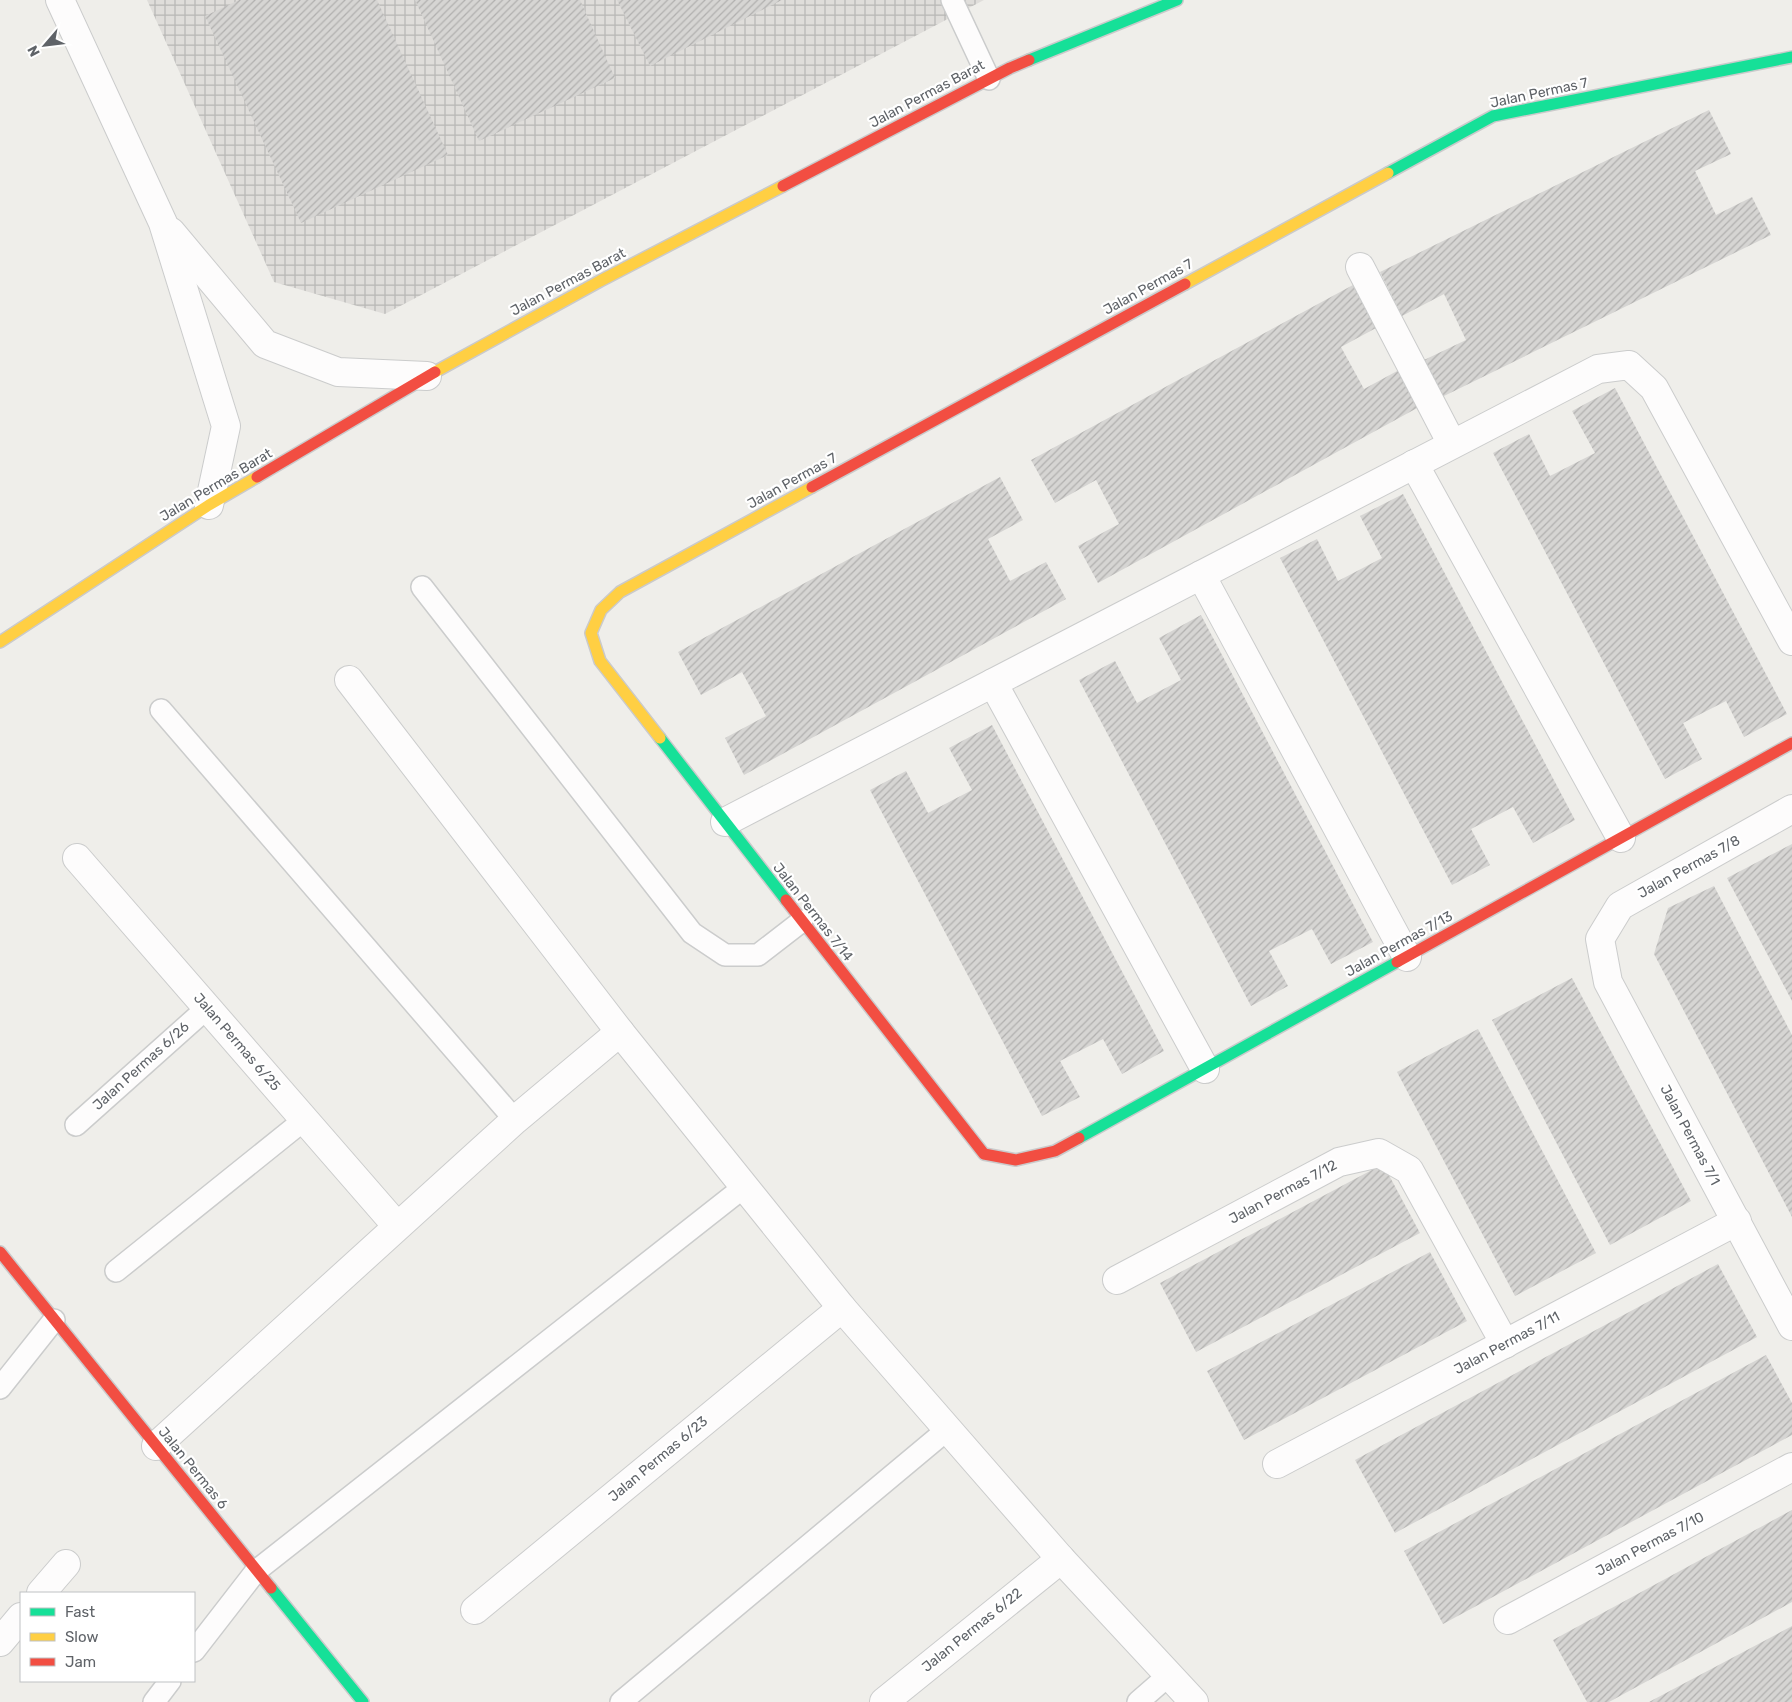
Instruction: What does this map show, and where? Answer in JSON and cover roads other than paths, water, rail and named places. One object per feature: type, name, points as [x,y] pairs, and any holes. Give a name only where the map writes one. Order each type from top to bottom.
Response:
[{"type":"street","points":[[60,0],[163,223],[226,426],[209,505]]},
{"type":"street","name":"Jalan Permas Barat","points":[[0,642],[209,505],[427,376],[600,282],[1010,68],[1177,0]]},
{"type":"street","name":"Jalan Permas 7","points":[[600,661],[591,633],[601,610],[620,592],[1493,116],[1792,57]]},
{"type":"street","points":[[163,223],[265,344],[338,372],[427,376]]},
{"type":"street","points":[[1360,266],[1452,444]]},
{"type":"street","points":[[725,822],[1598,369],[1629,365],[1654,388],[1792,642]]},
{"type":"street","points":[[1414,464],[1621,838]]},
{"type":"street","points":[[1202,575],[1407,957]]},
{"type":"street","name":"Jalan Permas 7/14","points":[[600,661],[984,1154],[1016,1160]]},
{"type":"street","points":[[349,680],[620,1032],[842,1308],[1061,1559],[1194,1702]]},
{"type":"street","points":[[994,683],[1205,1069]]},
{"type":"street","name":"Jalan Permas 7/13","points":[[1016,1160],[1055,1151],[1792,744]]},
{"type":"street","name":"Jalan Permas 7/8","points":[[1600,939],[1620,906],[1792,809]]},
{"type":"street","name":"Jalan Permas 6/25","points":[[77,858],[397,1226]]},
{"type":"street","name":"Jalan Permas 7/1","points":[[1600,939],[1608,982],[1792,1326]]},
{"type":"street","points":[[156,1446],[515,1120],[620,1032]]},
{"type":"street","name":"Jalan Permas 7/12","points":[[1117,1280],[1339,1162],[1379,1153],[1409,1170],[1504,1344]]},
{"type":"street","name":"Jalan Permas 7/11","points":[[1277,1464],[1737,1221]]},
{"type":"street","name":"Jalan Permas 6","points":[[0,1252],[256,1572],[352,1698]]},
{"type":"street","name":"Jalan Permas 6/23","points":[[475,1610],[842,1308]]},
{"type":"street","name":"Jalan Permas 7/10","points":[[1508,1620],[1792,1468]]},
{"type":"street","name":"Jalan Permas 6/22","points":[[884,1702],[1061,1559]]},
{"type":"street","points":[[42,1592],[66,1564]]},
{"type":"street","points":[[0,1642],[20,1618]]},
{"type":"lane","points":[[952,0],[989,79]]},
{"type":"lane","points":[[422,587],[692,933],[725,956],[758,955],[802,922]]},
{"type":"lane","points":[[161,710],[515,1120]]},
{"type":"lane","name":"Jalan Permas 6/26","points":[[76,1125],[207,1008]]},
{"type":"lane","points":[[116,1271],[304,1120]]},
{"type":"lane","points":[[195,1650],[256,1572],[744,1187]]},
{"type":"lane","points":[[0,1388],[54,1320]]},
{"type":"lane","points":[[620,1702],[948,1429]]},
{"type":"lane","points":[[1138,1702],[1169,1675]]},
{"type":"lane","points":[[154,1702],[169,1682]]}]
